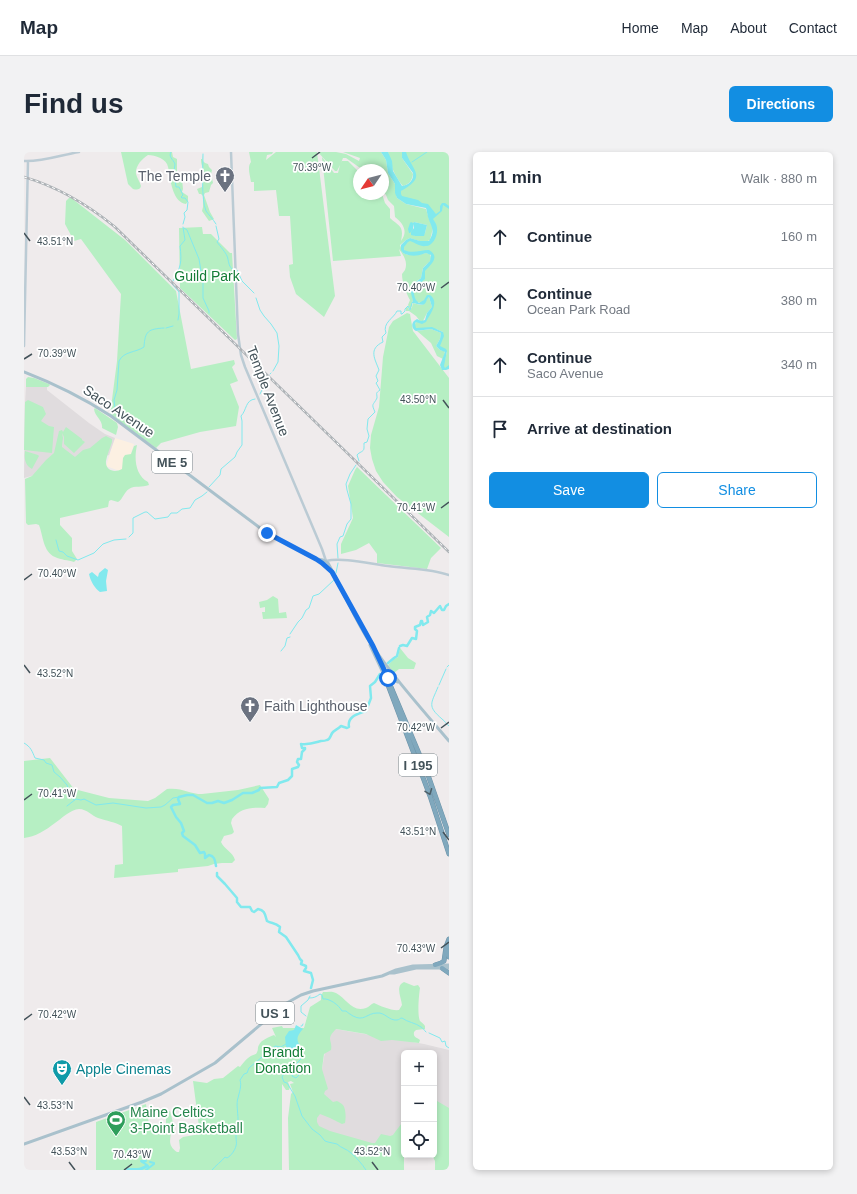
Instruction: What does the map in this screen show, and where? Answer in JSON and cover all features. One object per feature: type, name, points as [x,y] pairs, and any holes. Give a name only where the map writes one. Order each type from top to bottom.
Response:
[{"type":"highway","name":"I 195","points":[[389,678],[430,781],[449,835]]},
{"type":"highway","name":"I 195","points":[[389,678],[449,854]]},
{"type":"highway","points":[[435,965],[444,960],[446,947],[449,940]]},
{"type":"highway","points":[[449,946],[449,956]]},
{"type":"highway","points":[[442,968],[449,973]]},
{"type":"main road","name":"Saco Avenue","points":[[24,372],[79,397],[111,416],[264,531],[315,559],[324,561],[332,572],[369,640]]},
{"type":"main road","name":"ME 5","points":[[369,640],[389,678]]},
{"type":"main road","name":"ME 5","points":[[369,640],[389,678],[400,683],[449,741]]},
{"type":"main road","points":[[373,646],[389,678]]},
{"type":"main road","name":"US 1","points":[[391,973],[396,970],[413,966],[435,965],[449,967]]},
{"type":"main road","name":"US 1","points":[[24,1144],[156,1096],[219,1059],[292,999],[307,993],[391,973],[416,968],[449,967]]},
{"type":"street","points":[[24,161],[39,161],[46,158],[79,152]]},
{"type":"street","name":"Temple Avenue","points":[[231,152],[238,334],[241,355],[247,373],[324,555],[324,561]]},
{"type":"street","points":[[24,346],[28,161]]},
{"type":"street","points":[[324,561],[348,561],[449,575]]},
{"type":"shaded area","points":[[26,386],[47,387],[47,390],[89,423],[105,434],[115,438],[109,455],[24,478]]},
{"type":"shaded area","points":[[115,438],[134,444],[125,473],[106,466]]},
{"type":"shaded area","points":[[329,1028],[424,1044],[449,1050],[449,1117],[437,1123],[437,1050],[401,1050],[401,1140],[374,1153],[312,1127]]},
{"type":"green space","points":[[121,152],[172,152],[173,157],[177,159],[177,176],[181,177],[182,179],[182,192],[188,196],[188,201],[186,204],[182,203],[174,193],[167,164],[160,158],[154,156],[148,155],[141,161],[136,174],[141,186],[136,190],[133,189],[128,184]]},
{"type":"green space","points":[[249,152],[273,152],[272,154],[267,155],[266,160],[276,152],[317,152],[335,296],[324,317],[296,294],[290,277],[289,265],[293,264],[290,216],[279,216],[276,190],[254,191],[254,182],[251,182],[249,171],[251,162]]},
{"type":"green space","points":[[318,152],[336,152],[346,154],[359,161],[360,158],[343,152],[381,152],[387,164],[354,164],[346,158],[343,158],[341,163],[342,161],[348,161],[353,166],[353,200],[384,200],[390,209],[390,218],[400,227],[402,232],[401,241],[405,231],[401,222],[395,217],[394,206],[388,200],[389,175],[395,184],[397,198],[406,204],[426,209],[433,228],[430,240],[422,242],[410,238],[400,245],[403,253],[408,255],[426,253],[430,254],[431,257],[430,261],[423,268],[421,278],[414,283],[411,288],[413,301],[410,309],[408,305],[410,300],[404,287],[402,277],[406,267],[406,262],[399,249],[401,256],[333,261],[322,157],[334,173],[338,173],[340,165],[337,171],[335,171]],"holes":[[[414,222],[427,225],[423,236],[414,236],[412,225]]]},
{"type":"green space","points":[[388,152],[402,152],[402,158],[413,174],[410,182],[407,184],[403,186],[397,178]]},
{"type":"green space","points":[[404,152],[449,152],[449,367],[445,369],[443,366],[447,352],[439,346],[443,332],[436,329],[415,328],[417,321],[425,322],[433,304],[429,296],[421,303],[417,302],[413,295],[413,287],[421,282],[424,271],[432,262],[431,252],[405,252],[403,247],[409,240],[428,245],[436,232],[429,207],[402,198],[399,192],[409,185],[415,175]]},
{"type":"green space","points":[[202,154],[203,161],[208,164],[212,170],[211,174],[213,183],[209,192],[205,193],[204,195],[214,219],[209,221],[202,211],[203,196],[199,194],[197,189],[202,187],[204,178],[204,171],[201,161]]},
{"type":"green space","points":[[70,197],[125,240],[176,291],[191,369],[234,360],[235,364],[232,367],[238,381],[230,384],[239,407],[236,426],[200,432],[161,443],[156,448],[110,415],[117,361],[121,294],[81,239],[74,241],[65,224],[66,201]]},
{"type":"green space","name":"Guild Park","points":[[202,227],[203,234],[211,234],[230,253],[232,253],[237,339],[235,340],[180,288],[179,228]]},
{"type":"green space","points":[[429,297],[432,307],[423,321],[420,321],[409,311],[406,311],[406,308],[408,307],[410,310],[413,303],[423,305]]},
{"type":"green space","points":[[407,313],[410,314],[413,331],[449,378],[449,537],[397,497],[383,482],[376,471],[372,459],[370,448],[371,435],[379,407],[383,357],[389,327],[393,321]]},
{"type":"green space","points":[[431,329],[441,333],[440,339],[436,346],[440,350],[444,351],[445,353],[443,359],[437,356],[431,343],[417,331]]},
{"type":"green space","points":[[28,377],[50,385],[48,387],[26,387],[26,379]]},
{"type":"green space","points":[[28,400],[43,407],[46,414],[41,421],[54,427],[52,453],[24,450],[25,402]]},
{"type":"green space","points":[[95,408],[117,423],[118,427],[116,435],[102,428],[102,425],[95,412]]},
{"type":"green space","points":[[66,427],[85,442],[74,453],[64,444],[64,437],[62,433],[62,447],[75,457],[83,450],[90,448],[106,436],[112,439],[106,464],[109,469],[114,471],[122,469],[123,458],[125,455],[131,454],[134,446],[137,445],[136,466],[140,475],[148,482],[149,485],[129,489],[118,502],[111,500],[109,501],[108,507],[60,518],[60,525],[72,538],[72,551],[77,559],[74,562],[60,559],[51,555],[44,543],[39,525],[28,525],[26,523],[25,479],[32,476],[54,453],[59,431],[62,430],[63,432]]},
{"type":"green space","points":[[25,451],[39,456],[32,469],[26,462]]},
{"type":"green space","points":[[357,467],[441,548],[431,558],[427,569],[377,563],[377,554],[369,543],[356,550],[341,554],[341,544],[353,518],[348,486]]},
{"type":"green space","points":[[273,596],[278,599],[279,613],[286,612],[287,618],[263,619],[262,612],[265,612],[265,607],[260,608],[259,602],[267,600]]},
{"type":"green space","points":[[400,648],[408,658],[416,663],[414,669],[399,669],[394,673],[388,665],[398,657]]},
{"type":"green space","points":[[50,758],[74,789],[109,798],[148,801],[155,798],[167,789],[177,789],[202,794],[238,790],[260,785],[269,799],[265,808],[243,810],[232,819],[231,823],[234,832],[224,836],[221,842],[234,857],[235,860],[232,863],[178,869],[178,872],[114,878],[115,865],[123,864],[122,826],[98,818],[84,810],[76,809],[69,812],[40,833],[24,838],[24,761]]},
{"type":"green space","name":"Brandt Donation","points":[[404,982],[414,986],[418,985],[420,988],[418,1004],[419,1018],[425,1025],[425,1029],[416,1030],[414,1032],[415,1036],[420,1040],[419,1043],[392,1040],[381,1041],[366,1034],[336,1029],[330,1038],[331,1050],[324,1054],[322,1069],[328,1089],[324,1094],[333,1102],[337,1101],[343,1105],[346,1114],[345,1123],[342,1124],[320,1114],[317,1118],[317,1122],[319,1126],[330,1131],[372,1143],[375,1143],[381,1134],[390,1136],[393,1135],[401,1124],[401,1158],[404,1158],[404,1170],[289,1170],[288,1118],[291,1094],[293,1092],[290,1084],[294,1083],[291,1081],[288,1082],[290,1087],[289,1090],[286,1090],[282,1084],[282,1170],[96,1170],[96,1122],[146,1104],[149,1125],[166,1131],[166,1113],[170,1111],[173,1125],[170,1143],[173,1149],[179,1152],[179,1140],[183,1137],[200,1134],[193,1081],[207,1083],[214,1079],[223,1078],[238,1066],[240,1067],[249,1057],[256,1054],[258,1046],[261,1042],[274,1035],[276,1037],[272,1028],[282,1026],[283,1028],[304,1028],[310,1007],[321,1000],[323,992],[336,993],[353,1007],[361,1009],[374,1003],[390,1009],[399,1010],[402,1005],[399,989],[401,984]]},
{"type":"green space","points":[[437,1101],[449,1108],[449,1170],[435,1170],[434,1158],[437,1158]]},
{"type":"water","points":[[381,152],[388,152],[392,161],[393,171],[402,186],[407,185],[410,182],[413,178],[413,173],[402,158],[402,152],[406,152],[416,173],[414,181],[401,191],[402,196],[428,204],[436,214],[440,211],[440,206],[442,203],[449,206],[449,209],[443,205],[442,211],[433,219],[437,226],[437,231],[436,237],[429,246],[422,246],[410,241],[404,247],[404,250],[410,252],[429,250],[434,255],[432,264],[425,271],[425,279],[415,286],[414,294],[419,303],[424,300],[427,295],[430,295],[433,298],[434,305],[426,322],[422,324],[416,322],[415,324],[416,328],[432,327],[443,332],[444,336],[440,346],[447,351],[444,366],[445,368],[449,365],[449,369],[446,370],[442,370],[440,365],[445,352],[436,346],[440,339],[441,333],[431,329],[416,331],[412,326],[413,322],[417,319],[421,321],[425,320],[427,313],[432,307],[429,297],[423,305],[412,303],[411,292],[411,287],[421,278],[423,268],[430,261],[431,255],[426,253],[412,256],[403,253],[401,250],[401,245],[410,238],[420,241],[429,241],[433,231],[426,208],[406,204],[397,198],[395,193],[395,184],[389,175],[389,164],[387,164]]},
{"type":"water","points":[[411,222],[427,225],[424,236],[411,235],[414,228],[413,224],[413,229],[409,233],[408,229]]},
{"type":"water","points":[[105,568],[108,570],[106,581],[107,591],[100,592],[96,589],[90,579],[89,574],[92,572],[98,577],[99,573]]},
{"type":"water","points":[[296,1025],[303,1029],[298,1036],[298,1041],[303,1052],[302,1055],[297,1048],[294,1048],[291,1053],[286,1047],[285,1037],[289,1031],[294,1030]]},
{"type":"waterway","points":[[171,152],[170,157],[175,164],[174,171],[176,187],[179,187],[183,195],[181,197],[185,198],[188,202],[187,210],[184,213],[185,217],[183,224]]},
{"type":"waterway","points":[[412,162],[427,152]]},
{"type":"waterway","points":[[203,154],[204,206],[216,224]]},
{"type":"waterway","points":[[216,226],[219,239],[217,242],[234,270]]},
{"type":"waterway","points":[[173,281],[180,264],[180,246],[185,240],[183,227]]},
{"type":"waterway","points":[[184,228],[187,230],[199,259],[203,283],[203,298],[209,313]]},
{"type":"waterway","points":[[237,270],[242,281],[254,293]]},
{"type":"waterway","points":[[172,284],[179,292],[178,320]]},
{"type":"waterway","points":[[256,298],[260,310],[277,333],[279,346],[278,362],[273,371]]},
{"type":"waterway","points":[[359,461],[357,455],[363,450],[364,443],[367,442],[369,436],[367,429],[368,419],[375,412],[373,405],[377,398],[377,393],[380,390],[376,383],[378,381],[376,376],[379,370],[374,354],[375,348],[383,342],[382,337],[386,333],[385,329],[387,323],[397,311],[401,311],[402,314],[408,306],[410,310],[412,303]]},
{"type":"waterway","points":[[166,328],[173,326]]},
{"type":"waterway","points":[[115,408],[114,400],[117,390],[119,361],[124,355],[144,347],[145,337],[148,332],[154,329],[164,328]]},
{"type":"waterway","points":[[260,394],[264,386],[263,379],[267,377]]},
{"type":"waterway","points":[[209,487],[220,475],[221,469],[235,457],[242,445],[241,416],[249,401],[255,399]]},
{"type":"waterway","points":[[338,558],[337,544],[340,537],[343,536],[347,524],[351,519],[351,504],[346,484],[356,465]]},
{"type":"waterway","points":[[129,537],[133,533],[133,518],[145,512],[155,519],[168,517],[171,513],[177,513],[182,509],[190,508],[195,500],[207,492]]},
{"type":"waterway","points":[[56,540],[59,551],[78,560],[94,553],[103,544],[114,540],[126,539]]},
{"type":"waterway","points":[[336,573],[338,563]]},
{"type":"waterway","points":[[290,634],[306,610],[309,608],[313,596],[319,594],[334,580]]},
{"type":"waterway","points":[[400,646],[407,646],[412,638],[416,639],[417,631],[415,627],[420,625],[421,621],[423,625],[428,622],[427,617],[430,615],[431,611],[434,613],[440,606],[442,610],[444,610],[449,604]]},
{"type":"waterway","points":[[281,651],[285,646],[287,638],[290,637]]},
{"type":"waterway","points":[[388,663],[397,656],[399,648]]},
{"type":"waterway","points":[[439,685],[446,669]]},
{"type":"waterway","points":[[216,866],[212,856],[209,855],[205,858],[204,852],[200,853],[195,845],[183,836],[182,833],[184,831],[181,823],[171,807],[173,805],[180,804],[178,799],[179,797],[193,795],[207,803],[218,801],[224,803],[243,793],[252,793],[260,788],[277,787],[279,783],[288,780],[292,776],[292,769],[298,767],[298,759],[301,759],[302,752],[305,749],[302,748],[301,744],[326,741],[330,738],[331,734],[341,726],[347,728],[349,727],[351,718],[366,711],[371,698],[370,686],[375,682],[380,674]]},
{"type":"waterway","points":[[438,687],[432,701],[432,708],[449,726]]},
{"type":"waterway","points":[[24,743],[30,748],[35,758],[44,760],[46,763],[52,765],[54,772],[67,785],[74,800]]},
{"type":"waterway","points":[[67,806],[76,799],[84,799],[96,805],[113,803],[146,808],[161,807],[173,798],[179,797]]},
{"type":"waterway","points":[[217,873],[217,876],[237,898],[237,902],[241,907],[250,907],[254,912],[258,909],[262,910],[267,921],[277,924],[280,927],[279,932],[286,937],[302,961],[301,964],[306,966],[304,971],[311,973],[313,980],[311,988]]},
{"type":"waterway","points":[[309,998],[320,994],[322,995],[323,999],[334,1002],[342,1011],[346,1011],[357,1018],[363,1018],[374,1013],[380,1013],[394,1020],[402,1018],[419,1026],[426,1032]]},
{"type":"waterway","points":[[306,1016],[301,1012],[301,1006],[310,996]]},
{"type":"waterway","points":[[429,1033],[440,1038],[442,1042],[445,1041],[446,1046],[449,1048]]},
{"type":"waterway","points":[[212,1170],[225,1157],[227,1158],[230,1156],[236,1146],[238,1122],[237,1103],[241,1087],[240,1080],[244,1074],[247,1073],[249,1068],[275,1046],[281,1047],[286,1044]]},
{"type":"waterway","points":[[302,1052],[298,1055],[301,1059],[297,1063],[299,1067],[299,1075],[296,1078],[292,1076],[293,1072],[291,1071],[285,1072],[282,1077],[295,1096],[302,1116],[312,1129],[325,1141],[337,1144],[349,1152],[366,1170]]},
{"type":"waterway","points":[[127,1170],[143,1168],[145,1167],[147,1165],[142,1162],[141,1161],[146,1161],[142,1161],[148,1166],[140,1170]]},
{"type":"waterway","points":[[146,1170],[154,1164],[150,1162]]},
{"type":"railway","points":[[24,177],[61,191],[94,211],[115,227],[449,552]]},
{"type":"place","name":"The Temple","points":[[225,193]]},
{"type":"place","name":"Faith Lighthouse","points":[[250,723]]},
{"type":"place","name":"Apple Cinemas","points":[[62,1086]]},
{"type":"place","name":"Maine Celtics 3-Point Basketball","points":[[116,1137]]},
{"type":"route","points":[[267,533],[319,561],[332,572],[373,646],[388,678]]}]
